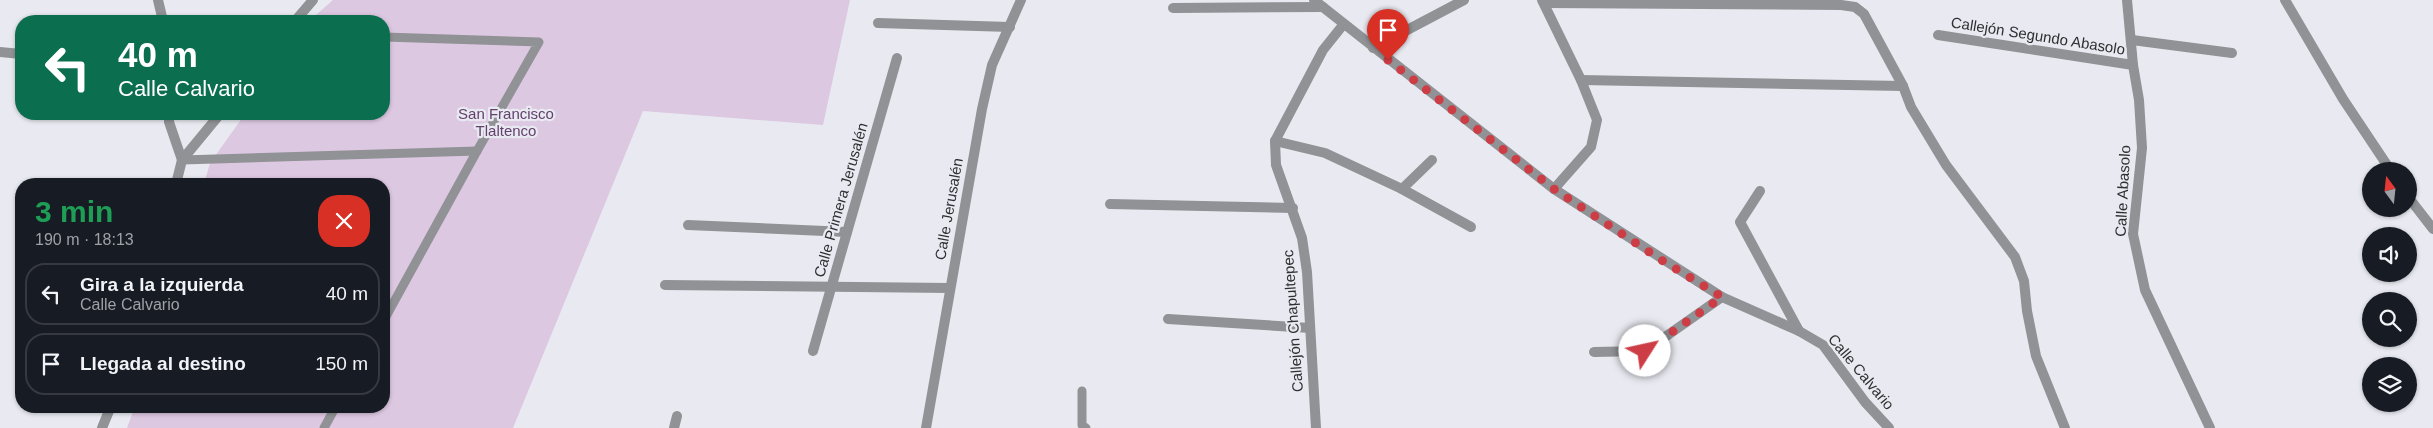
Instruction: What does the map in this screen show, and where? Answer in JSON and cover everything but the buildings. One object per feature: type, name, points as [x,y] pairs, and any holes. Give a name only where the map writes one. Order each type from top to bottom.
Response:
[{"type":"street","points":[[158,0],[162,15]]},
{"type":"street","points":[[300,15],[313,0]]},
{"type":"street","name":"Calle Jerusalén","points":[[926,428],[982,109],[992,65],[1021,0]]},
{"type":"street","name":"Calle Calvario","points":[[1314,0],[1343,25],[1554,189],[1663,261],[1722,297],[1799,331],[1823,345],[1865,402],[1889,428]]},
{"type":"street","points":[[1373,48],[1464,0]]},
{"type":"street","name":"Calle Abasolo","points":[[2127,0],[2133,65],[2139,100],[2142,148],[2133,234],[2145,290],[2210,428]]},
{"type":"street","points":[[2285,0],[2343,99],[2385,162]]},
{"type":"street","points":[[1554,189],[1591,147],[1597,120],[1581,80],[1543,2],[1841,5],[1855,7],[1864,14],[1903,86],[1911,107],[1946,165],[2015,257],[2024,281],[2036,356],[2065,428]]},
{"type":"street","points":[[1173,8],[1323,7]]},
{"type":"street","points":[[878,23],[1010,27]]},
{"type":"street","points":[[1343,25],[1323,50],[1275,141],[1299,143],[1353,162],[1471,227]]},
{"type":"street","name":"Callejón Segundo Abasolo","points":[[1938,35],[2133,65]]},
{"type":"street","name":"Callejón Segundo Abasolo","points":[[2132,40],[2232,53]]},
{"type":"street","points":[[0,52],[15,53]]},
{"type":"street","name":"Calle Primera Jerusalén","points":[[813,350],[898,58]]},
{"type":"street","points":[[1581,80],[1903,86]]},
{"type":"street","points":[[169,120],[182,160]]},
{"type":"street","points":[[177,178],[182,160],[215,120]]},
{"type":"street","name":"Callejón Chapultepec","points":[[1275,141],[1276,165],[1293,208],[1302,238],[1307,272],[1316,428]]},
{"type":"street","points":[[1402,189],[1432,160]]},
{"type":"street","points":[[1760,191],[1740,222],[1799,331]]},
{"type":"street","points":[[1110,204],[1293,208]]},
{"type":"street","points":[[2418,210],[2433,230]]},
{"type":"street","points":[[688,225],[847,232]]},
{"type":"street","points":[[664,285],[950,288]]},
{"type":"street","points":[[1594,352],[1645,351],[1722,297]]},
{"type":"street","points":[[1168,319],[1310,328]]},
{"type":"street","points":[[102,428],[108,413]]},
{"type":"lane","points":[[390,37],[539,42],[390,309]]},
{"type":"lane","points":[[182,160],[477,151]]},
{"type":"lane","points":[[1082,390],[1082,425],[1086,428]]},
{"type":"lane","points":[[324,428],[332,413]]},
{"type":"green space","name":"San Francisco Tlaltenco","points":[[333,0],[850,0],[823,125],[643,111],[513,428],[127,428],[132,413],[390,413],[390,178],[206,178],[210,163],[241,120],[390,120],[390,15],[316,15]]},
{"type":"route","points":[[1388,60],[1554,189],[1663,261],[1722,297],[1645,351]]}]
